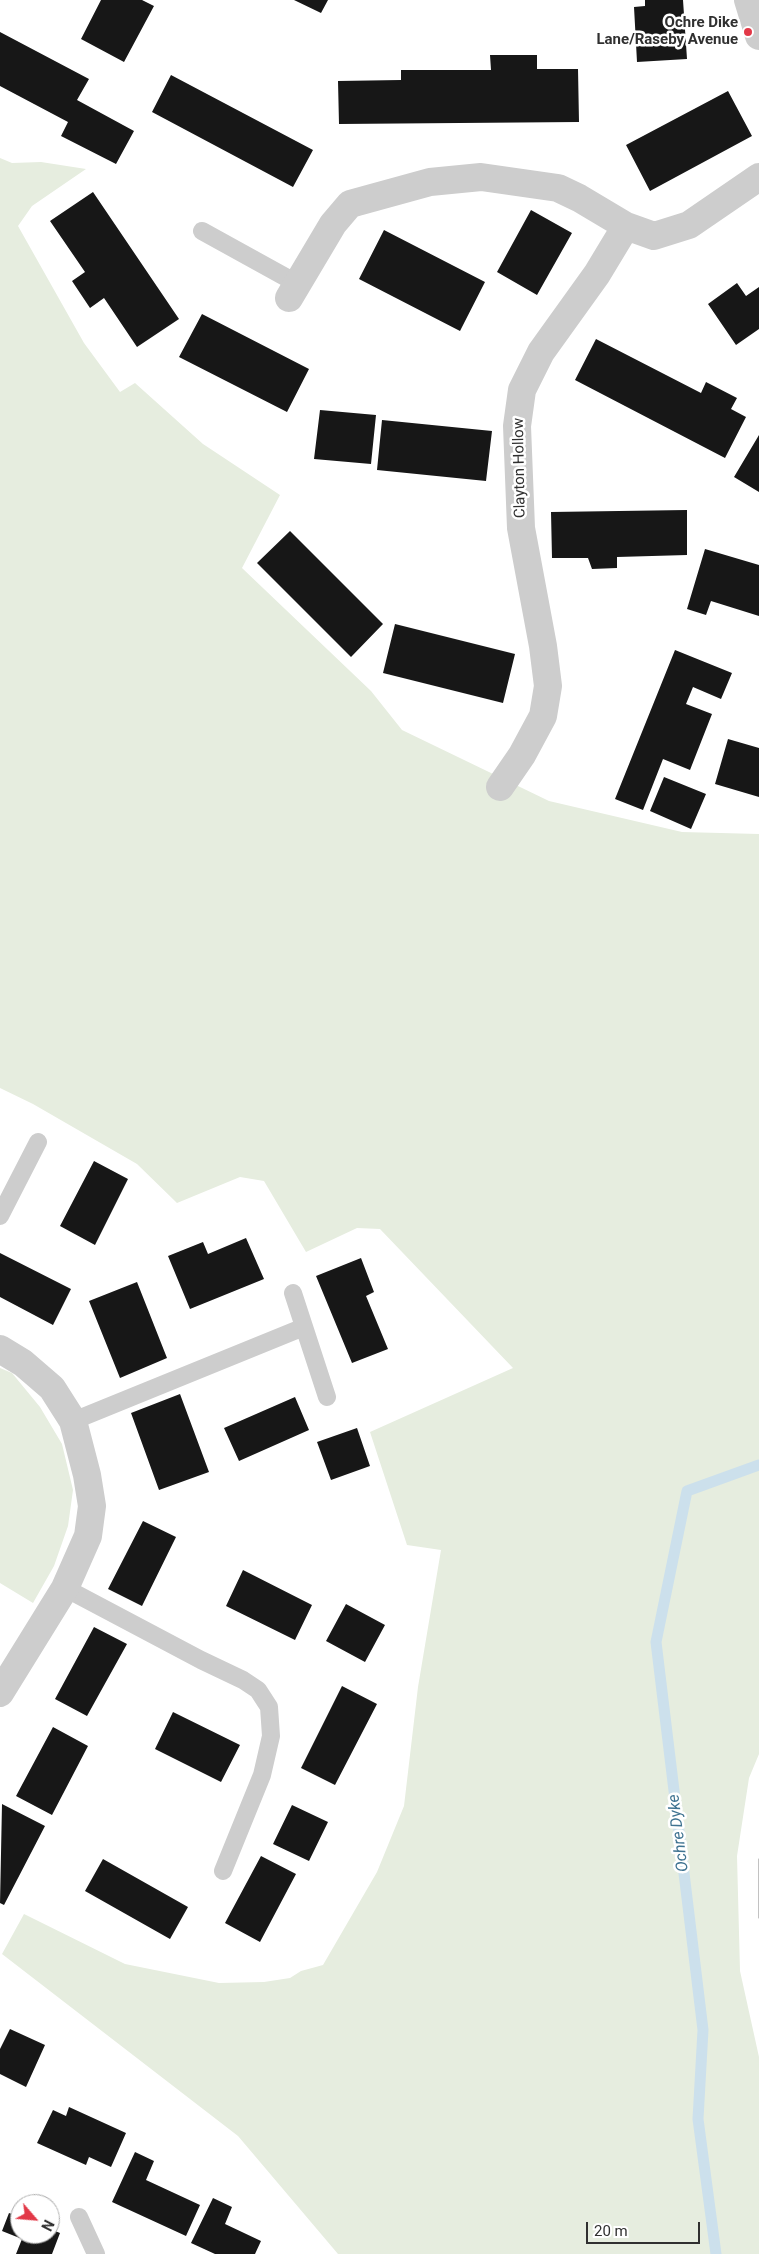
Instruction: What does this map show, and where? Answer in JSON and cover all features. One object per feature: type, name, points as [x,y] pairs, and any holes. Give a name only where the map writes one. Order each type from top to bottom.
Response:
[{"type":"street","points":[[748,0],[759,36]]},
{"type":"street","points":[[293,291],[333,224],[350,204],[430,182],[481,178],[558,188],[579,198],[626,226],[654,236],[690,225],[759,177]]},
{"type":"street","name":"Clayton Hollow","points":[[500,787],[522,755],[544,716],[548,686],[544,646],[521,528],[517,426],[522,390],[541,352],[598,274],[626,226]]},
{"type":"street","points":[[0,1349],[23,1363],[52,1388],[73,1421],[87,1475],[92,1506],[88,1536],[65,1588],[0,1693]]},
{"type":"lane","points":[[202,231],[293,291]]},
{"type":"lane","points":[[0,1216],[38,1142]]},
{"type":"lane","points":[[293,1293],[326,1397]]},
{"type":"lane","points":[[73,1421],[304,1328]]},
{"type":"lane","points":[[65,1588],[201,1660],[243,1680],[258,1690],[269,1706],[271,1736],[262,1775],[223,1871]]},
{"type":"lane","points":[[79,2217],[96,2254]]},
{"type":"shaded area","points":[[0,158],[12,163],[41,162],[86,169],[32,206],[18,226],[84,343],[120,392],[135,383],[203,444],[280,495],[242,568],[371,691],[402,730],[549,801],[682,832],[759,834],[759,1754],[749,1778],[737,1856],[740,1971],[759,2057],[759,2254],[338,2254],[238,2136],[2,1954],[24,1914],[125,1964],[219,1983],[264,1982],[290,1978],[301,1971],[323,1965],[377,1872],[404,1806],[418,1687],[441,1550],[407,1545],[370,1432],[513,1368],[380,1229],[357,1228],[306,1252],[264,1181],[240,1177],[177,1203],[137,1164],[33,1104],[0,1088]]},
{"type":"shaded area","points":[[0,1368],[12,1373],[40,1407],[62,1444],[73,1490],[68,1526],[54,1566],[33,1603],[0,1583]]},
{"type":"building","points":[[101,0],[142,0],[154,6],[124,62],[81,39]]},
{"type":"building","points":[[294,0],[328,0],[321,13]]},
{"type":"building","points":[[645,0],[683,0],[687,59],[637,62],[634,7],[645,6]]},
{"type":"building","points":[[0,32],[89,79],[77,100],[134,131],[116,164],[61,136],[68,122],[0,86]]},
{"type":"building","points":[[490,55],[537,55],[537,69],[578,69],[579,122],[339,124],[338,81],[401,80],[401,70],[491,70]]},
{"type":"building","points":[[171,75],[313,150],[293,187],[152,112]]},
{"type":"building","points":[[728,91],[752,136],[650,191],[626,145]]},
{"type":"building","points":[[93,192],[179,319],[137,347],[104,298],[90,308],[72,281],[85,272],[50,221]]},
{"type":"building","points":[[531,210],[572,233],[537,295],[497,272]]},
{"type":"building","points":[[384,230],[485,282],[460,331],[359,279]]},
{"type":"building","points":[[737,283],[746,296],[759,287],[759,329],[736,345],[708,304]]},
{"type":"building","points":[[202,314],[309,369],[287,412],[179,357]]},
{"type":"building","points":[[596,339],[701,393],[706,382],[737,398],[731,409],[746,417],[725,458],[575,380]]},
{"type":"building","points":[[320,410],[376,415],[371,464],[314,459]]},
{"type":"building","points":[[382,420],[492,431],[486,481],[377,470]]},
{"type":"building","points":[[759,435],[759,492],[734,477]]},
{"type":"building","points":[[687,510],[687,555],[617,557],[617,568],[592,569],[588,558],[552,558],[551,512]]},
{"type":"building","points":[[290,531],[383,624],[351,657],[257,563]]},
{"type":"building","points":[[705,549],[759,565],[759,616],[711,601],[706,615],[687,609]]},
{"type":"building","points":[[395,624],[515,654],[503,703],[383,673]]},
{"type":"building","points":[[675,650],[732,673],[721,699],[693,687],[686,704],[712,714],[690,770],[663,759],[643,810],[615,799]]},
{"type":"building","points":[[728,739],[759,748],[759,797],[715,784]]},
{"type":"building","points":[[664,777],[706,794],[691,829],[650,811]]},
{"type":"building","points":[[94,1161],[128,1179],[95,1245],[60,1226]]},
{"type":"building","points":[[246,1238],[264,1279],[190,1309],[168,1256],[203,1242],[208,1254]]},
{"type":"building","points":[[0,1253],[71,1289],[53,1325],[0,1297]]},
{"type":"building","points":[[361,1258],[374,1292],[366,1296],[388,1349],[352,1363],[316,1276]]},
{"type":"building","points":[[137,1282],[167,1358],[120,1378],[89,1301]]},
{"type":"building","points":[[180,1394],[209,1472],[159,1490],[131,1413]]},
{"type":"building","points":[[295,1397],[309,1430],[239,1461],[224,1428]]},
{"type":"building","points":[[357,1428],[370,1466],[331,1480],[317,1442]]},
{"type":"building","points":[[143,1521],[176,1537],[142,1606],[108,1589]]},
{"type":"building","points":[[243,1570],[312,1605],[295,1640],[226,1606]]},
{"type":"building","points":[[346,1604],[385,1625],[365,1662],[326,1641]]},
{"type":"building","points":[[94,1627],[127,1644],[87,1716],[55,1699]]},
{"type":"building","points":[[342,1686],[377,1704],[335,1785],[301,1768]]},
{"type":"building","points":[[173,1712],[240,1745],[221,1782],[155,1749]]},
{"type":"building","points":[[53,1727],[88,1746],[52,1815],[16,1796]]},
{"type":"building","points":[[2,1804],[45,1826],[4,1905],[0,1903]]},
{"type":"building","points":[[292,1805],[328,1822],[309,1861],[273,1844]]},
{"type":"building","points":[[261,1856],[296,1874],[260,1942],[225,1923]]},
{"type":"building","points":[[103,1859],[188,1907],[170,1939],[85,1891]]},
{"type":"building","points":[[10,2029],[45,2045],[26,2087],[0,2074],[0,2049]]},
{"type":"building","points":[[69,2107],[126,2133],[111,2167],[89,2157],[86,2165],[37,2143],[53,2110],[66,2116]]},
{"type":"building","points":[[135,2152],[154,2161],[146,2180],[200,2205],[186,2236],[112,2202]]},
{"type":"building","points":[[213,2198],[232,2207],[225,2224],[261,2241],[255,2254],[215,2254],[191,2243]]},
{"type":"building","points":[[9,2213],[10,2213],[10,2234],[2,2231]]},
{"type":"building","points":[[20,2244],[56,2244],[52,2254],[16,2254]]},
{"type":"waterway","name":"Ochre Dyke","points":[[716,2254],[698,2119],[703,2030],[656,1642],[687,1491],[759,1465]]},
{"type":"tram line","points":[[759,1859],[759,1918]]},
{"type":"place","name":"Ochre Dike Lane/Raseby Avenue","points":[[748,32]]}]
